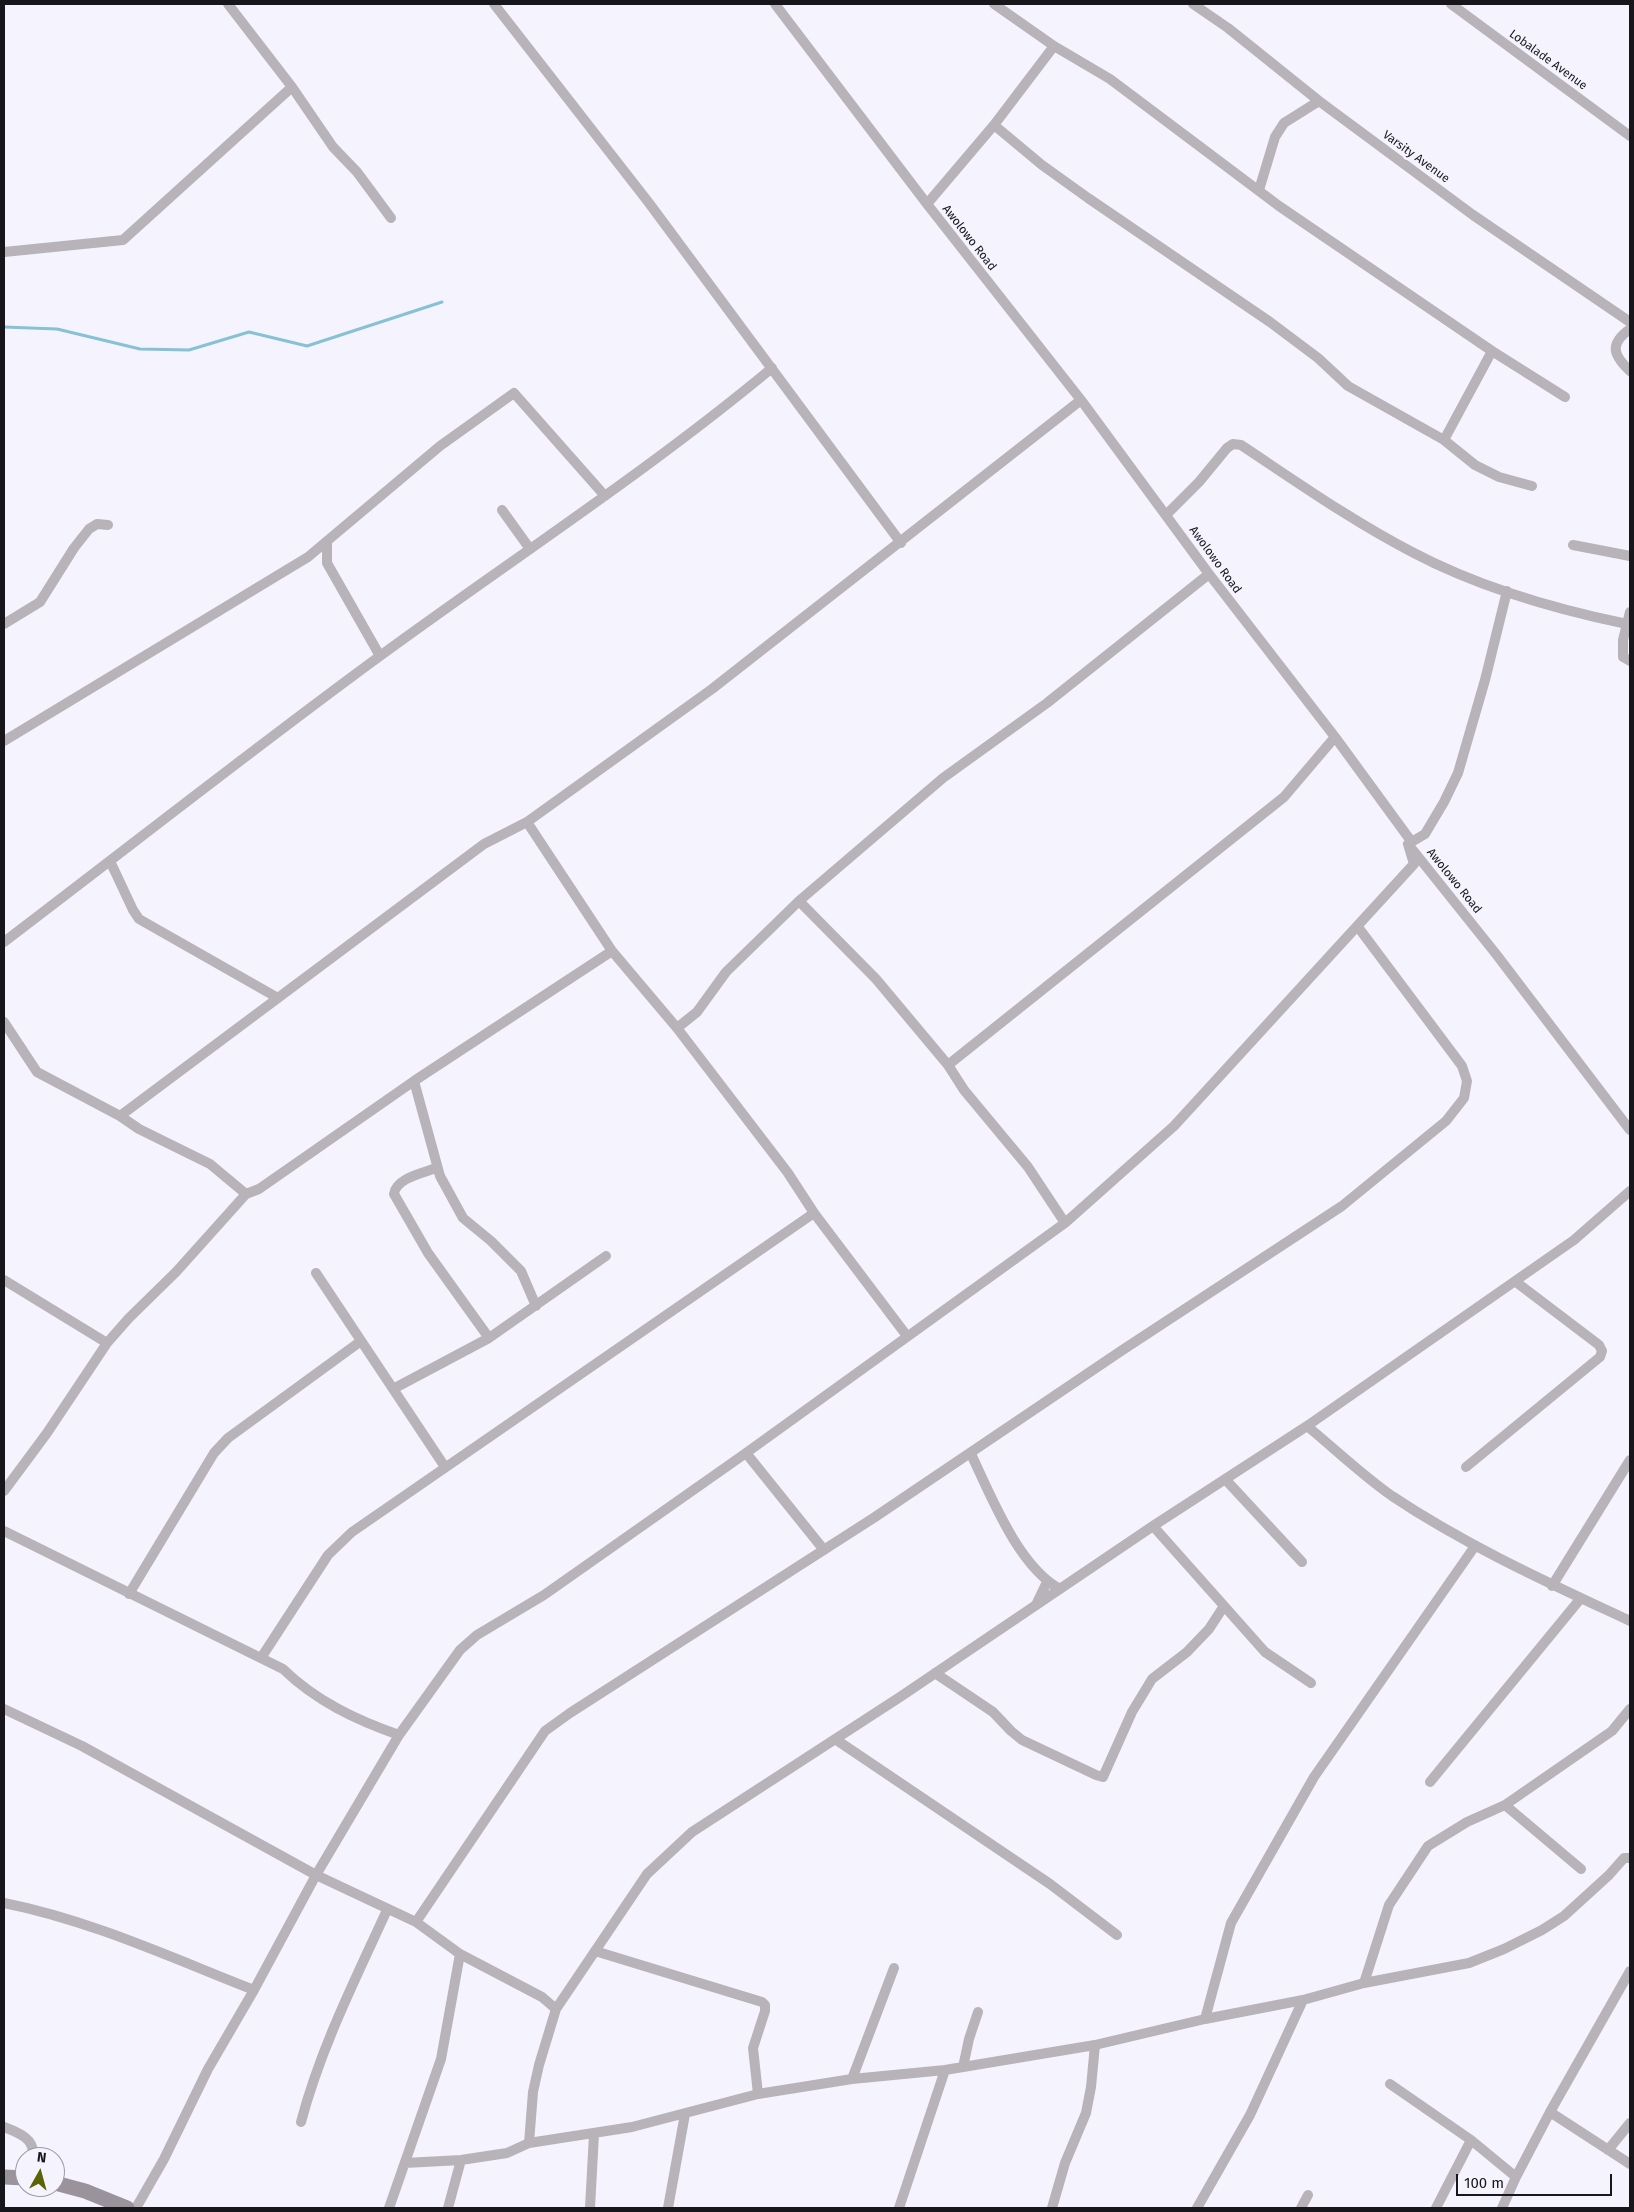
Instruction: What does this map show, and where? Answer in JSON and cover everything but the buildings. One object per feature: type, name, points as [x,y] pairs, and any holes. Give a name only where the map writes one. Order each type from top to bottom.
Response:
[{"type":"street","points":[[228,4],[292,88],[333,147],[357,172],[391,218]]},
{"type":"street","points":[[494,4],[649,202],[901,542]]},
{"type":"street","name":"Awolowo Road","points":[[775,4],[927,204],[1081,400],[1209,574],[1335,737],[1411,841],[1408,844],[1496,954],[1630,1130]]},
{"type":"street","points":[[994,4],[1054,46],[1110,79],[1259,190],[1492,352],[1565,397]]},
{"type":"street","name":"Varsity Avenue","points":[[1193,4],[1228,28],[1319,101],[1473,215],[1630,322]]},
{"type":"street","name":"Lobalade Avenue","points":[[1451,4],[1630,136]]},
{"type":"street","points":[[927,204],[994,125],[1054,46]]},
{"type":"street","points":[[4,252],[123,240],[292,88]]},
{"type":"street","points":[[1259,190],[1275,137],[1284,124],[1319,101]]},
{"type":"street","points":[[994,125],[1042,165],[1088,198],[1270,322],[1318,358],[1348,386],[1444,440],[1475,465],[1499,477],[1532,486]]},
{"type":"street","points":[[1630,329],[1618,340],[1615,352],[1619,361],[1630,371]]},
{"type":"street","points":[[1444,440],[1492,352]]},
{"type":"street","points":[[4,942],[380,656],[605,496],[730,403],[772,368]]},
{"type":"street","points":[[4,739],[308,557],[440,446],[514,393],[605,496]]},
{"type":"street","points":[[120,1116],[484,844],[527,822],[712,690],[1081,400]]},
{"type":"street","points":[[1166,515],[1199,482],[1227,448],[1233,444],[1241,445],[1351,517],[1412,552],[1455,572],[1579,614],[1627,624]]},
{"type":"street","points":[[502,510],[530,549]]},
{"type":"street","points":[[4,624],[40,602],[74,548],[89,530],[97,524],[108,525]]},
{"type":"street","points":[[327,541],[327,563],[380,656]]},
{"type":"street","points":[[1573,545],[1630,556]]},
{"type":"street","points":[[308,557],[327,563]]},
{"type":"street","points":[[677,1028],[697,1012],[726,972],[799,901],[943,778],[1047,704],[1209,574]]},
{"type":"street","points":[[136,2208],[164,2159],[208,2068],[254,1990],[316,1875],[399,1735],[460,1650],[477,1635],[544,1595],[746,1454],[1065,1223],[1174,1126],[1414,864],[1408,844],[1425,834],[1458,773],[1485,680],[1507,591]]},
{"type":"street","points":[[1630,612],[1622,648],[1623,657],[1630,661]]},
{"type":"street","points":[[948,1065],[1284,798],[1335,737]]},
{"type":"street","points":[[527,822],[612,951],[677,1028],[788,1173],[814,1213],[907,1336]]},
{"type":"street","points":[[110,861],[139,919],[278,998]]},
{"type":"street","points":[[799,901],[876,979],[948,1065],[964,1090],[1028,1167],[1065,1223]]},
{"type":"street","points":[[416,1922],[545,1731],[971,1454],[1121,1351],[1342,1206],[1446,1121],[1464,1098],[1467,1082],[1462,1066],[1358,926]]},
{"type":"street","points":[[4,1491],[47,1433],[107,1343],[128,1318],[176,1272],[246,1194],[259,1189],[414,1081],[612,951]]},
{"type":"street","points":[[4,1022],[37,1072],[120,1116],[139,1129],[210,1164],[246,1194]]},
{"type":"street","points":[[414,1081],[436,1168],[463,1218],[491,1241],[521,1271],[536,1306]]},
{"type":"street","points":[[436,1168],[402,1182],[395,1189],[394,1194],[428,1253],[489,1338]]},
{"type":"street","points":[[529,2143],[533,2092],[556,2009],[647,1874],[692,1832],[1307,1426],[1574,1240],[1630,1191]]},
{"type":"street","points":[[261,1658],[328,1555],[352,1532],[814,1213]]},
{"type":"street","points":[[393,1389],[489,1338],[606,1256]]},
{"type":"street","points":[[316,1273],[445,1467]]},
{"type":"street","points":[[4,1280],[107,1343]]},
{"type":"street","points":[[1466,1467],[1600,1357],[1602,1351],[1599,1345],[1516,1282]]},
{"type":"street","points":[[129,1594],[214,1453],[228,1438],[361,1341]]},
{"type":"street","points":[[1307,1426],[1391,1495],[1475,1546],[1552,1586],[1630,1620]]},
{"type":"street","points":[[746,1454],[824,1550]]},
{"type":"street","points":[[971,1454],[1018,1546],[1047,1582],[1060,1589]]},
{"type":"street","points":[[1552,1586],[1630,1460]]},
{"type":"street","points":[[1225,1479],[1302,1562]]},
{"type":"street","points":[[1153,1526],[1265,1652],[1312,1683]]},
{"type":"street","points":[[4,1531],[283,1669],[339,1711],[367,1724],[399,1735]]},
{"type":"street","points":[[1205,2019],[1232,1923],[1314,1778],[1475,1546]]},
{"type":"street","points":[[1036,1606],[1047,1582]]},
{"type":"street","points":[[1430,1782],[1581,1598]]},
{"type":"street","points":[[935,1673],[993,1712],[1022,1740],[1104,1777],[1132,1712],[1152,1679],[1187,1652],[1209,1629],[1224,1606]]},
{"type":"street","points":[[4,1709],[82,1746],[316,1875],[416,1922],[460,1954],[542,1997],[556,2009]]},
{"type":"street","points":[[1364,1983],[1389,1905],[1428,1846],[1467,1822],[1505,1805],[1612,1731],[1630,1709]]},
{"type":"street","points":[[835,1739],[1050,1884],[1117,1935]]},
{"type":"street","points":[[1505,1805],[1581,1869]]},
{"type":"street","points":[[405,2163],[461,2160],[507,2153],[529,2143],[594,2134],[685,2114],[758,2094],[852,2079],[945,2070],[1095,2045],[1205,2019],[1302,2000],[1364,1983],[1469,1963],[1504,1949],[1542,1930],[1564,1916],[1609,1875],[1624,1858],[1630,1858]]},
{"type":"street","points":[[4,1903],[66,1919],[140,1945],[254,1990]]},
{"type":"street","points":[[301,2122],[308,2095],[331,2032],[388,1910]]},
{"type":"street","points":[[595,1951],[762,2002],[766,2010],[752,2048],[758,2094]]},
{"type":"street","points":[[390,2208],[441,2059],[460,1954]]},
{"type":"street","points":[[852,2079],[894,1968]]},
{"type":"street","points":[[1502,2208],[1550,2112],[1630,1971]]},
{"type":"street","points":[[1197,2208],[1250,2115],[1302,2000]]},
{"type":"street","points":[[963,2067],[969,2039],[978,2012]]},
{"type":"street","points":[[1052,2208],[1065,2164],[1086,2113],[1091,2087],[1095,2045]]},
{"type":"street","points":[[899,2208],[945,2070]]},
{"type":"street","points":[[1390,2084],[1470,2140],[1516,2177]]},
{"type":"street","points":[[1550,2112],[1630,2164]]},
{"type":"street","points":[[668,2208],[685,2114]]},
{"type":"street","points":[[1608,2150],[1630,2123]]},
{"type":"street","points":[[4,2127],[20,2133],[30,2140],[32,2147]]},
{"type":"street","points":[[590,2208],[594,2134]]},
{"type":"street","points":[[1436,2208],[1470,2140]]},
{"type":"street","points":[[448,2208],[461,2160]]},
{"type":"street","points":[[65,2186],[85,2191],[127,2208]]},
{"type":"street","points":[[1301,2208],[1308,2195]]},
{"type":"waterway","points":[[4,327],[57,329],[140,349],[189,350],[249,332],[307,346],[442,302]]}]
